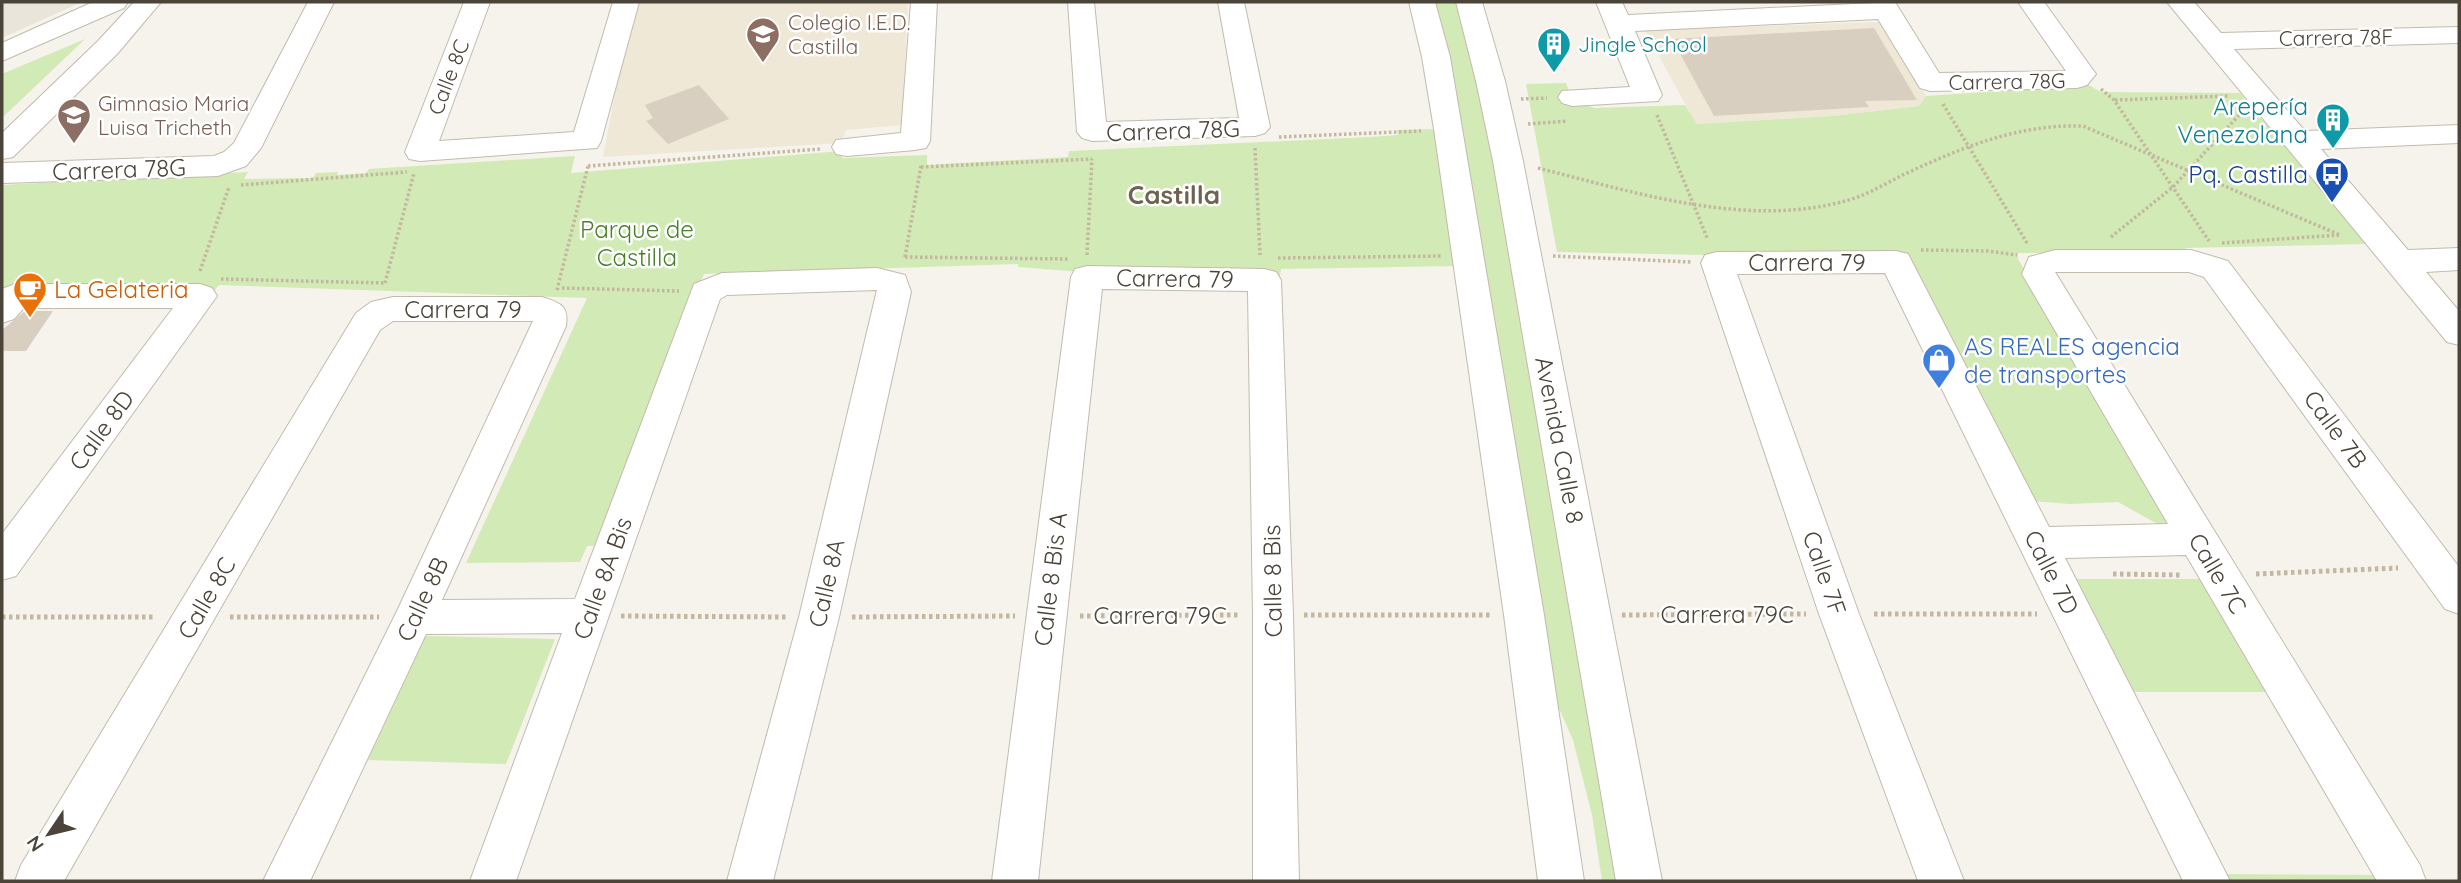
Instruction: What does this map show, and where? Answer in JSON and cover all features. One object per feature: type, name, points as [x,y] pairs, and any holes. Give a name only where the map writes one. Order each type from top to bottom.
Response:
[{"type":"street","points":[[3,52],[115,2]]},
{"type":"street","points":[[2,150],[108,47],[148,2]]},
{"type":"street","name":"Carrera 78G","points":[[2,173],[218,166],[235,159],[246,148],[321,2]]},
{"type":"street","name":"Calle 8C","points":[[417,162],[477,2]]},
{"type":"street","points":[[417,162],[587,154],[625,2]]},
{"type":"street","points":[[847,147],[918,154],[924,2]]},
{"type":"street","points":[[1081,2],[1092,146]]},
{"type":"street","points":[[1231,2],[1254,132]]},
{"type":"street","points":[[1422,2],[1436,57],[1449,130],[1524,615],[1561,881]]},
{"type":"street","name":"Avenida Calle 8","points":[[1469,2],[1499,126],[1525,255],[1594,615],[1639,881]]},
{"type":"street","points":[[2031,2],[2082,74]]},
{"type":"street","points":[[2180,2],[2459,333]]},
{"type":"street","points":[[1576,109],[1648,95],[1613,13],[1884,6],[1930,82]]},
{"type":"street","points":[[49,32],[88,29],[102,37],[108,47]]},
{"type":"street","name":"Carrera 78F","points":[[2213,41],[2459,35]]},
{"type":"street","name":"Carrera 78G","points":[[1930,82],[2077,79],[2082,74]]},
{"type":"street","name":"Carrera 78G","points":[[1092,146],[1254,132]]},
{"type":"street","points":[[2297,141],[2459,134]]},
{"type":"street","points":[[2399,262],[2459,259]]},
{"type":"street","points":[[2040,265],[2055,261],[2084,261]]},
{"type":"street","name":"Calle 7B","points":[[2084,261],[2191,261],[2208,266],[2221,274],[2459,597]]},
{"type":"street","name":"Carrera 79","points":[[1717,263],[1896,262]]},
{"type":"street","name":"Calle 7D","points":[[1896,262],[2207,881]]},
{"type":"street","name":"Calle 7F","points":[[1717,263],[1839,614],[1941,881]]},
{"type":"street","name":"Calle 7C","points":[[2040,265],[2038,274],[2403,881]]},
{"type":"street","name":"Carrera 79","points":[[1087,268],[1262,269]]},
{"type":"street","name":"Calle 8 Bis A","points":[[1014,881],[1087,268]]},
{"type":"street","name":"Calle 8 Bis","points":[[1262,269],[1273,615],[1276,881]]},
{"type":"street","points":[[714,288],[877,279],[899,270]]},
{"type":"street","name":"Calle 8A","points":[[750,881],[819,617],[899,270]]},
{"type":"street","points":[[8,304],[198,287]]},
{"type":"street","name":"Calle 8D","points":[[2,564],[198,287]]},
{"type":"street","name":"Calle 8A Bis","points":[[493,881],[589,616],[714,288]]},
{"type":"street","name":"Calle 8C","points":[[38,881],[380,299]]},
{"type":"street","name":"Carrera 79","points":[[380,299],[393,309],[542,309],[554,301]]},
{"type":"street","name":"Calle 8B","points":[[286,881],[414,617],[549,327],[554,301]]},
{"type":"street","points":[[2037,542],[2197,539]]},
{"type":"street","points":[[414,617],[589,616]]},
{"type":"path","points":[[2082,74],[2114,100],[2210,243],[2375,233]]},
{"type":"path","points":[[1930,82],[2040,265]]},
{"type":"path","points":[[1525,255],[1717,263],[1648,95]]},
{"type":"path","points":[[2114,100],[2258,95]]},
{"type":"path","points":[[2084,261],[2127,222],[2173,187],[2258,95]]},
{"type":"path","points":[[1499,126],[1576,109]]},
{"type":"path","points":[[1534,167],[1692,203],[1785,209],[1827,205],[1851,199],[1968,144],[2011,130],[2056,123],[2083,126],[2341,235]]},
{"type":"path","points":[[1449,130],[1254,132],[1262,269],[1468,255]]},
{"type":"path","points":[[1092,146],[1087,268],[899,270],[918,154],[1092,146]]},
{"type":"path","points":[[714,288],[554,301],[587,154],[847,147]]},
{"type":"path","points":[[417,162],[380,299],[198,287],[230,186],[417,162]]},
{"type":"path","points":[[1896,262],[1916,250],[1987,251],[2015,254],[2040,265]]},
{"type":"path","name":"Carrera 79C","points":[[1594,615],[2073,614]]},
{"type":"path","name":"Carrera 79C","points":[[589,616],[1524,615]]},
{"type":"shaded area","points":[[2,2],[82,2],[2,38]]},
{"type":"shaded area","name":"Colegio I.E.D. Castilla","points":[[633,2],[908,2],[902,125],[846,130],[841,143],[603,157]]},
{"type":"shaded area","points":[[1879,22],[1926,96],[1919,106],[1833,116],[1696,124],[1645,30]]},
{"type":"green space","points":[[1431,2],[1458,2],[1478,77],[1627,881],[1602,881],[1592,815],[1573,740],[1550,688],[1453,94]]},
{"type":"green space","points":[[85,39],[2,118],[2,74]]},
{"type":"green space","points":[[1566,83],[1572,99],[1594,108],[1685,105],[1697,124],[1833,116],[1919,106],[1926,96],[2089,85],[2101,92],[2240,93],[2367,244],[2186,248],[2180,254],[2018,253],[2018,259],[2175,526],[2168,528],[2118,502],[2070,504],[2032,501],[1904,259],[1557,252],[1526,84]]},
{"type":"green space","name":"Parque de Castilla","points":[[1437,129],[1458,266],[1281,269],[1280,276],[1082,272],[1018,267],[1018,264],[704,274],[594,546],[587,546],[580,562],[466,563],[587,298],[219,285],[211,295],[2,293],[2,185],[248,172],[244,179],[313,178],[316,173],[338,172],[337,175],[366,173],[369,169],[575,156],[571,173],[842,151],[842,158],[927,155],[927,165],[1068,157],[1069,151],[1370,137],[1398,135],[1397,130]]},
{"type":"green space","points":[[2070,579],[2215,579],[2280,692],[2125,692]]},
{"type":"green space","points":[[426,636],[555,639],[506,764],[368,760]]},
{"type":"green space","points":[[2220,874],[2387,875],[2390,881],[2223,881]]},
{"type":"building","points":[[1874,28],[1917,100],[1865,101],[1869,107],[1714,116],[1672,39]]},
{"type":"building","points":[[699,85],[729,119],[668,144],[646,121],[653,118],[645,105]]},
{"type":"building","name":"La Gelateria","points":[[25,311],[53,311],[26,351],[2,351],[2,330]]},
{"type":"place","name":"Colegio I.E.D. Castilla","points":[[763,64]]},
{"type":"place","name":"Jingle School","points":[[1554,74]]},
{"type":"place","name":"Gimnasio Maria Luisa Tricheth","points":[[74,145]]},
{"type":"place","name":"Arepería Venezolana","points":[[2333,150]]},
{"type":"place","name":"Pq. Castilla","points":[[2332,204]]},
{"type":"place","name":"La Gelateria","points":[[30,319]]},
{"type":"place","name":"AS REALES agencia de transportes","points":[[1939,390]]},
{"type":"district","name":"Castilla","points":[[1174,194]]}]
